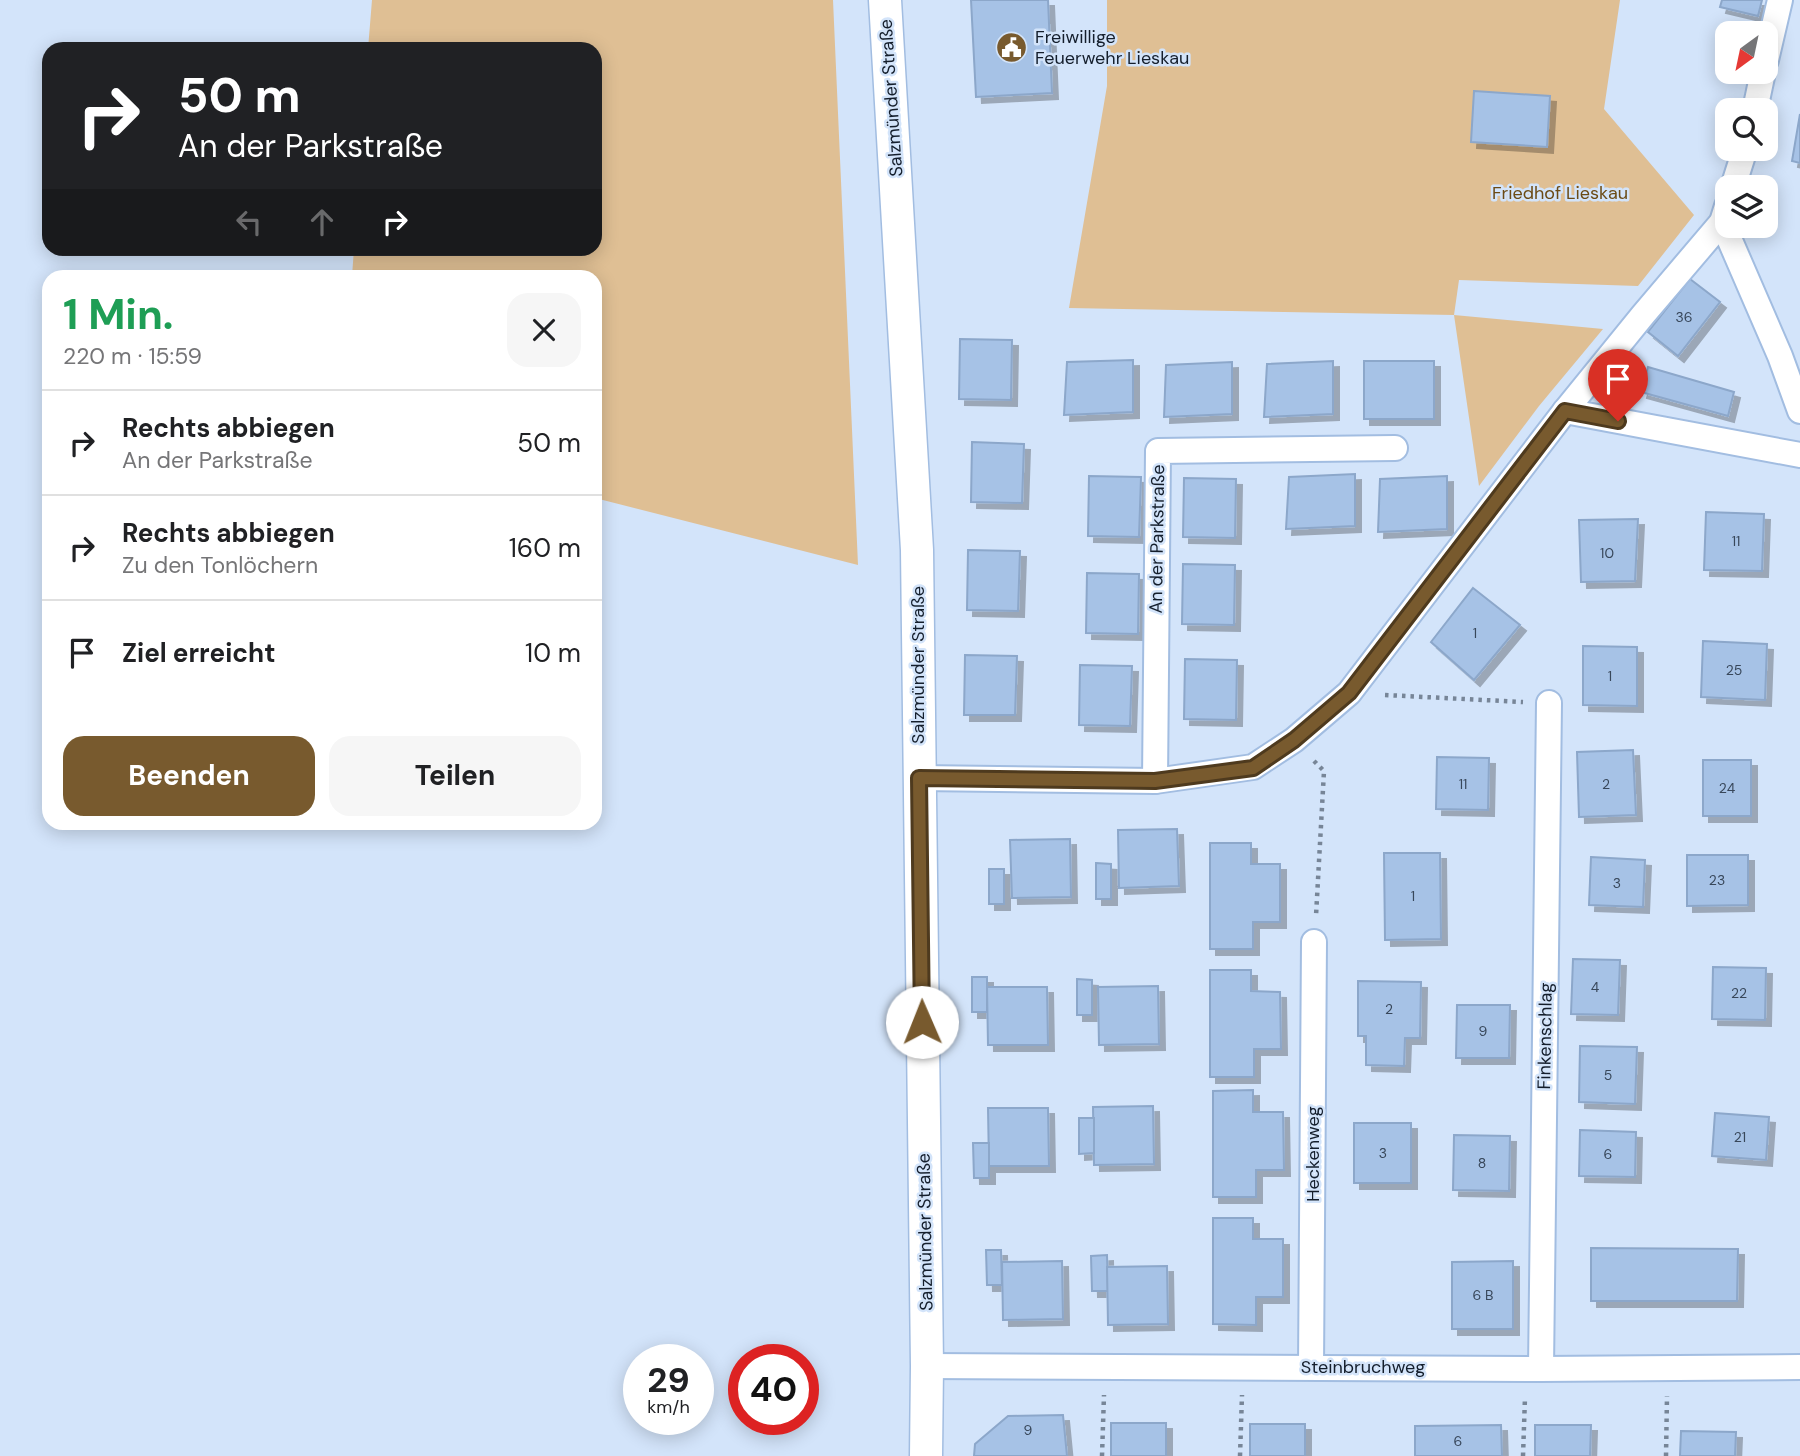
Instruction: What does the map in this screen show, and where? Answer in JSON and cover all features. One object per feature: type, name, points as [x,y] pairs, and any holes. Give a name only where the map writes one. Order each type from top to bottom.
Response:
[{"type":"street","name":"Salzmünder Straße","points":[[885,0],[917,550],[926,1456]]},
{"type":"street","points":[[1775,21],[1780,0]]},
{"type":"street","points":[[919,778],[1155,781],[1253,768],[1294,740],[1349,693],[1565,411],[1715,226]]},
{"type":"street","points":[[1734,238],[1800,411]]},
{"type":"street","points":[[1565,411],[1800,455]]},
{"type":"street","name":"An der Parkstraße","points":[[1155,781],[1158,450],[1395,448]]},
{"type":"street","name":"Finkenschlag","points":[[1533,1368],[1549,703]]},
{"type":"street","name":"Heckenweg","points":[[1311,1367],[1314,942]]},
{"type":"street","name":"Steinbruchweg","points":[[927,1366],[1800,1367]]},
{"type":"path","points":[[1349,693],[1549,703]]},
{"type":"path","points":[[1294,740],[1324,771],[1314,942]]},
{"type":"path","points":[[1102,1456],[1104,1366]]},
{"type":"path","points":[[1240,1456],[1243,1367]]},
{"type":"path","points":[[1666,1456],[1667,1367]]},
{"type":"path","points":[[1523,1456],[1533,1368]]},
{"type":"green space","points":[[372,0],[833,0],[858,565],[602,500],[602,270],[352,270],[353,256],[602,256],[602,42],[369,42]]},
{"type":"green space","name":"Friedhof Lieskau","points":[[1107,0],[1620,0],[1604,109],[1694,215],[1638,286],[1459,280],[1454,315],[1069,308],[1107,86]]},
{"type":"green space","points":[[1454,315],[1603,329],[1539,406],[1479,486]]},
{"type":"building","name":"Freiwillige Feuerwehr Lieskau","points":[[971,0],[1048,0],[1052,93],[976,97]]},
{"type":"building","points":[[1722,0],[1762,0],[1758,16],[1720,7]]},
{"type":"building","points":[[1474,91],[1550,96],[1547,147],[1471,142]]},
{"type":"building","points":[[1800,114],[1800,163],[1792,161]]},
{"type":"building","points":[[1690,279],[1720,302],[1678,356],[1648,332]]},
{"type":"building","points":[[960,339],[1012,340],[1011,400],[959,399]]},
{"type":"building","points":[[1133,360],[1133,412],[1064,415],[1067,362]]},
{"type":"building","points":[[1333,361],[1333,414],[1264,417],[1267,364]]},
{"type":"building","points":[[1364,361],[1434,361],[1434,419],[1364,419]]},
{"type":"building","points":[[1232,362],[1232,414],[1164,417],[1166,365]]},
{"type":"building","points":[[1648,367],[1734,392],[1728,416],[1641,392]]},
{"type":"building","points":[[972,442],[1024,444],[1022,503],[971,502]]},
{"type":"building","points":[[1355,474],[1355,526],[1286,529],[1289,477]]},
{"type":"building","points":[[1089,476],[1141,477],[1139,537],[1088,536]]},
{"type":"building","points":[[1447,476],[1447,529],[1378,532],[1380,479]]},
{"type":"building","points":[[1184,478],[1236,479],[1235,538],[1183,537]]},
{"type":"building","points":[[1706,512],[1764,514],[1762,571],[1704,570]]},
{"type":"building","points":[[1638,519],[1635,581],[1581,582],[1579,520]]},
{"type":"building","points":[[968,550],[1020,551],[1018,611],[967,610]]},
{"type":"building","points":[[1183,564],[1235,565],[1234,625],[1182,624]]},
{"type":"building","points":[[1087,573],[1139,574],[1138,634],[1086,633]]},
{"type":"building","points":[[1473,588],[1520,625],[1474,680],[1431,642]]},
{"type":"building","points":[[1703,641],[1767,644],[1765,700],[1701,697]]},
{"type":"building","points":[[1583,646],[1637,647],[1637,706],[1583,705]]},
{"type":"building","points":[[965,655],[1017,656],[1015,715],[964,715]]},
{"type":"building","points":[[1185,659],[1237,660],[1236,720],[1184,719]]},
{"type":"building","points":[[1080,665],[1132,666],[1130,726],[1079,725]]},
{"type":"building","points":[[1633,750],[1636,815],[1579,817],[1577,752]]},
{"type":"building","points":[[1437,757],[1489,758],[1488,810],[1436,809]]},
{"type":"building","points":[[1703,760],[1751,760],[1751,816],[1703,816]]},
{"type":"building","points":[[1177,829],[1179,886],[1119,888],[1118,830]]},
{"type":"building","points":[[1070,839],[1071,897],[1012,898],[1010,840]]},
{"type":"building","points":[[1210,843],[1251,843],[1251,864],[1280,864],[1280,922],[1253,922],[1253,949],[1210,949]]},
{"type":"building","points":[[1384,853],[1440,853],[1441,939],[1385,940]]},
{"type":"building","points":[[1687,855],[1748,855],[1748,905],[1687,906]]},
{"type":"building","points":[[1591,857],[1645,860],[1643,907],[1589,905]]},
{"type":"building","points":[[1096,863],[1111,864],[1111,899],[1096,899]]},
{"type":"building","points":[[989,869],[1004,869],[1004,904],[989,904]]},
{"type":"building","points":[[1573,959],[1620,960],[1618,1015],[1571,1014]]},
{"type":"building","points":[[1713,967],[1766,968],[1765,1020],[1712,1019]]},
{"type":"building","points":[[1210,970],[1251,970],[1251,991],[1280,992],[1281,1049],[1254,1049],[1254,1077],[1210,1077]]},
{"type":"building","points":[[972,977],[987,977],[987,1012],[972,1012]]},
{"type":"building","points":[[1077,979],[1092,980],[1092,1015],[1077,1015]]},
{"type":"building","points":[[1358,981],[1421,982],[1420,1038],[1405,1038],[1404,1066],[1366,1065],[1366,1036],[1358,1036]]},
{"type":"building","points":[[1158,986],[1159,1044],[1099,1045],[1098,987]]},
{"type":"building","points":[[987,987],[1047,987],[1048,1045],[988,1045]]},
{"type":"building","points":[[1457,1005],[1510,1005],[1509,1058],[1456,1058]]},
{"type":"building","points":[[1580,1046],[1637,1047],[1635,1104],[1579,1102]]},
{"type":"building","points":[[1253,1090],[1253,1112],[1283,1112],[1284,1170],[1256,1170],[1256,1197],[1213,1197],[1213,1091]]},
{"type":"building","points":[[1153,1106],[1154,1164],[1094,1165],[1093,1107]]},
{"type":"building","points":[[988,1108],[1048,1108],[1049,1166],[989,1166]]},
{"type":"building","points":[[1715,1113],[1769,1117],[1766,1160],[1712,1156]]},
{"type":"building","points":[[1079,1118],[1094,1118],[1094,1153],[1079,1154]]},
{"type":"building","points":[[1354,1123],[1411,1123],[1411,1183],[1354,1183]]},
{"type":"building","points":[[1580,1130],[1636,1132],[1635,1177],[1579,1176]]},
{"type":"building","points":[[1454,1135],[1510,1136],[1509,1191],[1453,1190]]},
{"type":"building","points":[[973,1143],[989,1143],[989,1178],[974,1178]]},
{"type":"building","points":[[1213,1218],[1253,1218],[1253,1239],[1283,1239],[1283,1297],[1256,1297],[1256,1325],[1213,1324]]},
{"type":"building","points":[[1591,1248],[1738,1249],[1737,1301],[1591,1301]]},
{"type":"building","points":[[986,1250],[1001,1250],[1002,1285],[987,1285]]},
{"type":"building","points":[[1107,1255],[1108,1291],[1092,1291],[1091,1256]]},
{"type":"building","points":[[1062,1261],[1063,1319],[1003,1320],[1002,1262]]},
{"type":"building","points":[[1513,1261],[1513,1329],[1452,1329],[1452,1262]]},
{"type":"building","points":[[1167,1266],[1168,1324],[1108,1325],[1107,1267]]},
{"type":"building","points":[[1063,1415],[1067,1456],[974,1456],[975,1444],[1008,1416]]},
{"type":"building","points":[[1111,1423],[1166,1423],[1166,1456],[1111,1456]]},
{"type":"building","points":[[1250,1424],[1305,1424],[1305,1456],[1250,1456]]},
{"type":"building","points":[[1501,1425],[1502,1456],[1415,1456],[1415,1426]]},
{"type":"building","points":[[1535,1425],[1591,1425],[1590,1456],[1535,1456]]},
{"type":"building","points":[[1681,1431],[1736,1432],[1735,1456],[1680,1456]]},
{"type":"place","name":"Freiwillige Feuerwehr Lieskau","points":[[1012,47]]},
{"type":"route","points":[[922,1022],[919,778],[1155,781],[1253,768],[1294,740],[1349,693],[1565,411],[1618,421]]}]
